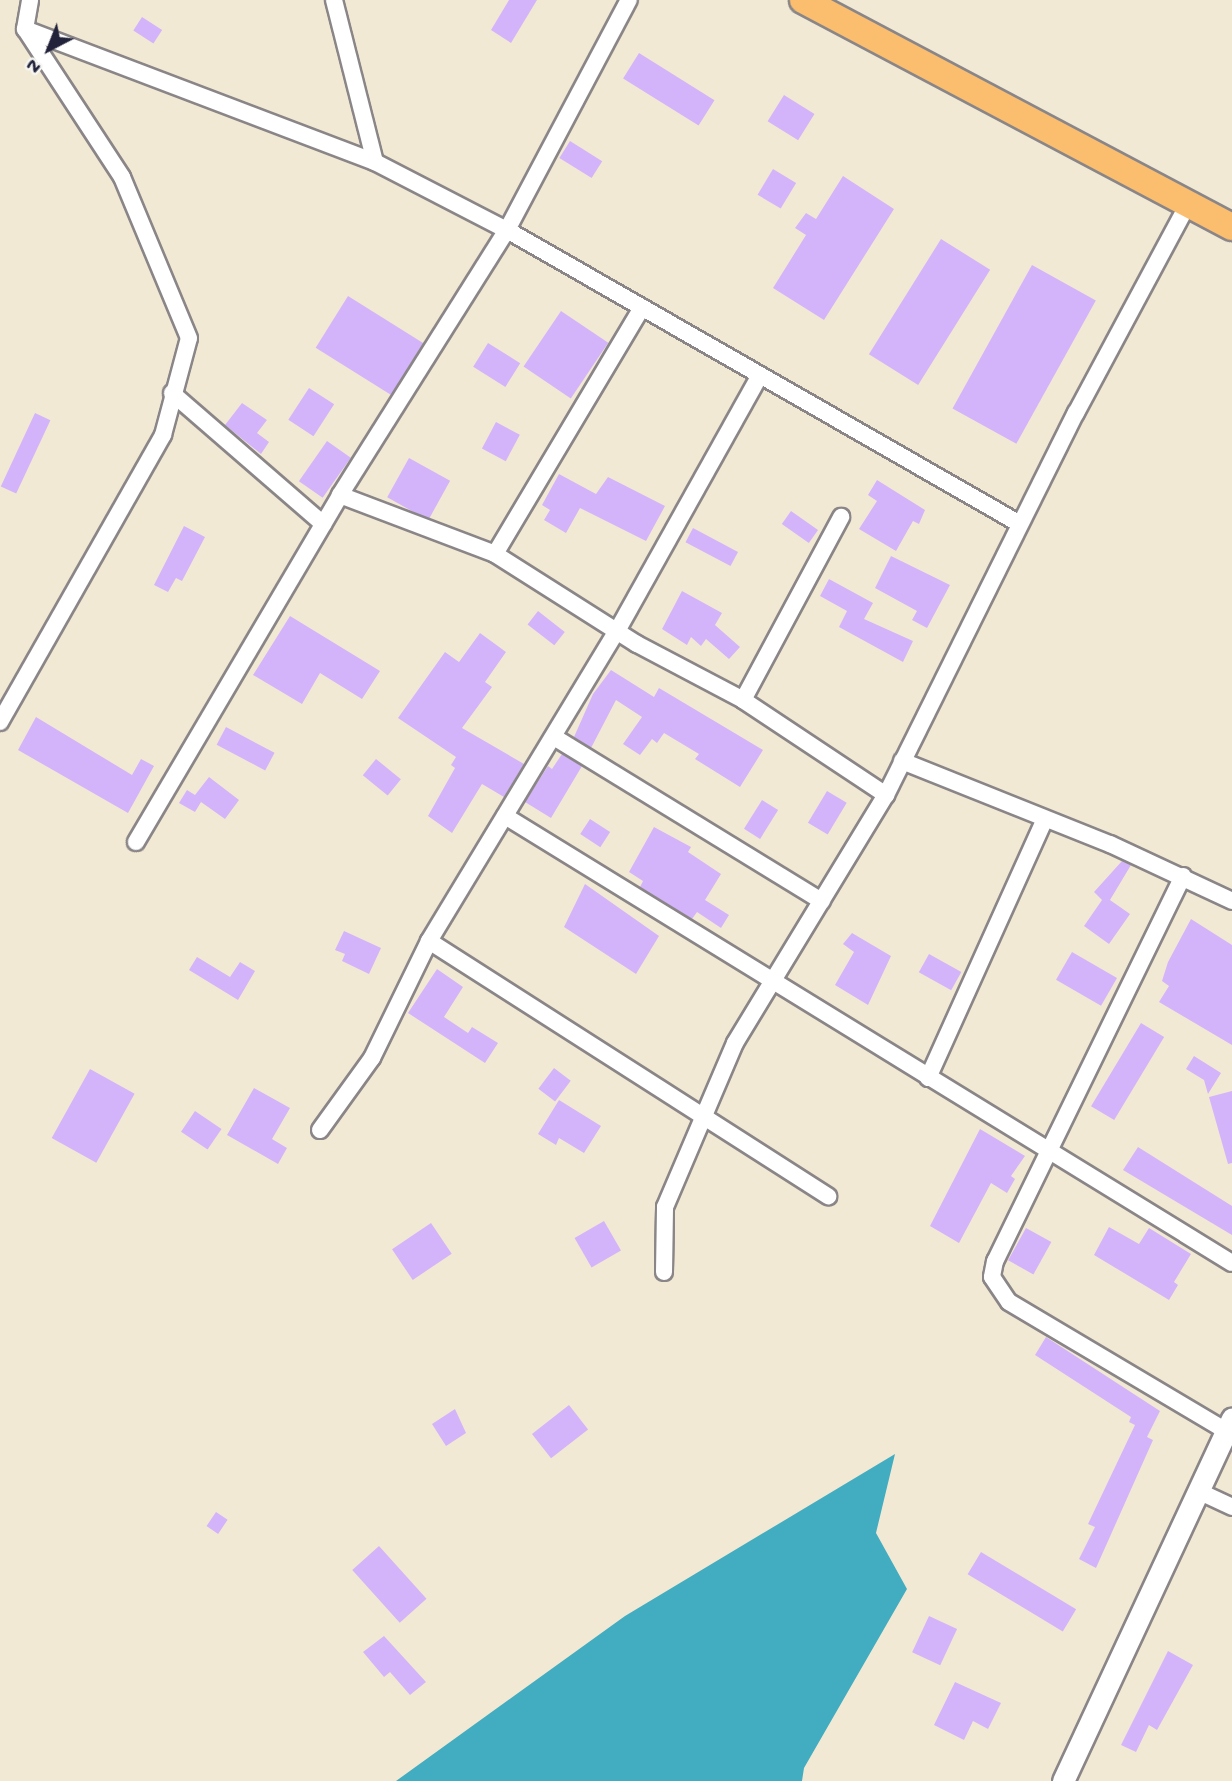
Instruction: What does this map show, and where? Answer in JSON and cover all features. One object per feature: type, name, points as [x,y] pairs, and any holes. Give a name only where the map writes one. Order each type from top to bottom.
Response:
[{"type":"main road","points":[[803,0],[1232,226]]},
{"type":"street","points":[[0,722],[163,435],[172,393],[189,338],[121,177],[26,29],[30,0]]},
{"type":"street","points":[[334,0],[374,162]]},
{"type":"street","points":[[136,842],[340,495],[507,230],[629,0]]},
{"type":"street","points":[[26,29],[374,162],[507,230],[1020,524]]},
{"type":"street","points":[[664,1272],[665,1207],[735,1043],[887,795],[1020,524],[1188,204]]},
{"type":"street","points":[[495,554],[642,307]]},
{"type":"street","points":[[320,1130],[372,1058],[429,941],[617,631],[760,375]]},
{"type":"street","points":[[172,393],[323,524]]},
{"type":"street","points":[[340,495],[495,554],[617,631],[743,700],[887,795]]},
{"type":"street","points":[[743,700],[841,517]]},
{"type":"street","points":[[554,737],[822,901]]},
{"type":"street","points":[[902,761],[1184,876],[1232,901]]},
{"type":"street","points":[[505,816],[1048,1153],[1232,1263]]},
{"type":"street","points":[[928,1078],[1045,819]]},
{"type":"street","points":[[1063,1781],[1229,1425],[1009,1301],[992,1277],[995,1261],[1184,876]]},
{"type":"street","points":[[429,941],[828,1196]]},
{"type":"street","points":[[1198,1491],[1232,1507]]},
{"type":"water","points":[[895,1454],[876,1533],[907,1589],[804,1768],[802,1781],[396,1781],[625,1616]]},
{"type":"building","points":[[509,0],[537,0],[511,43],[491,30]]},
{"type":"building","points":[[142,17],[162,30],[153,43],[133,30]]},
{"type":"building","points":[[639,53],[714,100],[699,126],[623,78]]},
{"type":"building","points":[[784,95],[815,114],[798,140],[768,121]]},
{"type":"building","points":[[570,141],[602,161],[592,178],[559,158]]},
{"type":"building","points":[[773,169],[796,183],[781,209],[758,195]]},
{"type":"building","points":[[843,176],[894,209],[824,320],[773,288],[806,235],[795,228],[806,213],[816,219]]},
{"type":"building","points":[[941,239],[990,270],[918,385],[869,354]]},
{"type":"building","points":[[1032,265],[1096,300],[1016,444],[952,408]]},
{"type":"building","points":[[348,296],[423,343],[391,395],[316,348]]},
{"type":"building","points":[[561,311],[608,343],[571,398],[524,367]]},
{"type":"building","points":[[488,343],[520,363],[505,387],[473,367]]},
{"type":"building","points":[[309,388],[334,404],[313,436],[288,420]]},
{"type":"building","points":[[242,403],[267,420],[257,433],[269,442],[261,454],[225,425]]},
{"type":"building","points":[[35,413],[50,420],[16,494],[1,486]]},
{"type":"building","points":[[496,422],[520,435],[506,461],[482,448]]},
{"type":"building","points":[[327,441],[351,458],[323,498],[299,481]]},
{"type":"building","points":[[409,458],[450,481],[428,520],[387,497]]},
{"type":"building","points":[[559,474],[596,494],[608,477],[665,506],[646,541],[580,508],[566,533],[544,520],[550,510],[542,505]]},
{"type":"building","points":[[877,480],[925,510],[919,524],[913,521],[896,551],[859,529],[877,501],[868,495]]},
{"type":"building","points":[[791,511],[818,530],[809,543],[782,524]]},
{"type":"building","points":[[184,526],[205,537],[182,581],[176,578],[168,592],[154,585]]},
{"type":"building","points":[[693,528],[738,552],[731,566],[685,542]]},
{"type":"building","points":[[891,556],[950,585],[927,628],[912,620],[917,611],[875,588]]},
{"type":"building","points":[[829,579],[873,603],[864,619],[913,641],[903,662],[839,627],[847,611],[820,596]]},
{"type":"building","points":[[682,591],[722,613],[715,625],[740,647],[729,659],[706,639],[701,646],[691,637],[687,645],[662,629]]},
{"type":"building","points":[[538,611],[565,632],[554,645],[528,624]]},
{"type":"building","points":[[290,616],[380,671],[362,699],[320,673],[302,704],[253,675]]},
{"type":"building","points":[[480,633],[506,652],[485,682],[492,687],[462,728],[524,764],[504,797],[482,784],[452,833],[428,816],[455,768],[451,765],[456,757],[398,718],[445,652],[459,662]]},
{"type":"building","points":[[611,670],[654,697],[659,688],[763,750],[740,787],[695,759],[699,754],[664,733],[657,743],[652,739],[640,755],[623,744],[642,717],[616,700],[591,748],[574,737],[593,694]]},
{"type":"building","points":[[36,717],[132,775],[141,759],[154,766],[128,813],[18,750]]},
{"type":"building","points":[[226,727],[275,753],[265,770],[217,745]]},
{"type":"building","points":[[562,754],[582,766],[551,818],[525,802],[548,766],[552,769]]},
{"type":"building","points":[[376,759],[401,779],[388,795],[363,775]]},
{"type":"building","points":[[209,777],[239,800],[225,819],[201,802],[195,812],[179,803],[187,790],[195,795]]},
{"type":"building","points":[[827,791],[847,803],[828,835],[808,823]]},
{"type":"building","points":[[762,800],[778,810],[760,839],[744,829]]},
{"type":"building","points":[[590,819],[610,832],[600,847],[580,834]]},
{"type":"building","points":[[654,827],[691,847],[688,852],[721,874],[705,900],[729,915],[721,928],[697,912],[692,919],[640,887],[643,881],[629,872]]},
{"type":"building","points":[[1122,861],[1131,865],[1110,900],[1130,914],[1109,944],[1084,926],[1102,900],[1094,892]]},
{"type":"building","points":[[585,884],[659,936],[636,974],[564,927]]},
{"type":"building","points":[[1191,919],[1232,945],[1232,1045],[1159,1002],[1169,986],[1162,981],[1168,962]]},
{"type":"building","points":[[344,931],[381,948],[369,974],[342,961],[345,954],[335,950]]},
{"type":"building","points":[[852,933],[891,956],[868,1005],[835,985],[854,952],[843,944]]},
{"type":"building","points":[[1072,952],[1117,978],[1101,1006],[1056,980]]},
{"type":"building","points":[[929,954],[961,972],[951,990],[919,972]]},
{"type":"building","points":[[197,957],[230,977],[240,962],[255,971],[238,1000],[189,970]]},
{"type":"building","points":[[437,969],[463,987],[444,1017],[468,1033],[472,1027],[498,1043],[485,1063],[408,1013]]},
{"type":"building","points":[[1141,1023],[1164,1037],[1114,1120],[1091,1106]]},
{"type":"building","points":[[1194,1056],[1221,1073],[1208,1094],[1204,1080],[1186,1069]]},
{"type":"building","points":[[554,1068],[571,1081],[555,1101],[538,1089]]},
{"type":"building","points":[[90,1069],[135,1094],[96,1163],[52,1138]]},
{"type":"building","points":[[254,1088],[290,1108],[272,1139],[287,1148],[278,1164],[227,1135]]},
{"type":"building","points":[[1232,1091],[1232,1163],[1228,1164],[1209,1097]]},
{"type":"building","points":[[559,1100],[601,1126],[584,1153],[559,1138],[556,1145],[538,1134]]},
{"type":"building","points":[[195,1111],[222,1129],[208,1150],[181,1132]]},
{"type":"building","points":[[980,1129],[1025,1156],[1011,1176],[1015,1179],[1007,1193],[991,1183],[959,1243],[930,1226]]},
{"type":"building","points":[[1138,1147],[1232,1206],[1232,1235],[1123,1170]]},
{"type":"building","points":[[604,1221],[621,1250],[592,1267],[575,1238]]},
{"type":"building","points":[[431,1223],[452,1254],[413,1280],[392,1249]]},
{"type":"building","points":[[1109,1227],[1139,1244],[1149,1228],[1191,1254],[1174,1282],[1178,1285],[1169,1300],[1094,1255]]},
{"type":"building","points":[[1026,1228],[1051,1242],[1033,1274],[1008,1260]]},
{"type":"building","points":[[1046,1337],[1160,1411],[1147,1437],[1153,1440],[1096,1568],[1079,1559],[1095,1527],[1088,1524],[1135,1425],[1129,1422],[1131,1417],[1035,1355]]},
{"type":"building","points":[[569,1405],[588,1429],[551,1458],[532,1434]]},
{"type":"building","points":[[455,1409],[466,1433],[446,1446],[432,1424]]},
{"type":"building","points":[[216,1512],[228,1520],[218,1534],[206,1526]]},
{"type":"building","points":[[379,1546],[427,1599],[400,1623],[352,1570]]},
{"type":"building","points":[[981,1552],[1076,1609],[1063,1631],[968,1574]]},
{"type":"building","points":[[929,1616],[957,1629],[940,1665],[912,1652]]},
{"type":"building","points":[[384,1636],[426,1682],[410,1695],[390,1672],[384,1677],[363,1652]]},
{"type":"building","points":[[1168,1651],[1193,1665],[1157,1730],[1149,1725],[1136,1752],[1121,1745]]},
{"type":"building","points":[[955,1682],[1001,1703],[988,1729],[973,1721],[964,1740],[934,1725]]}]
